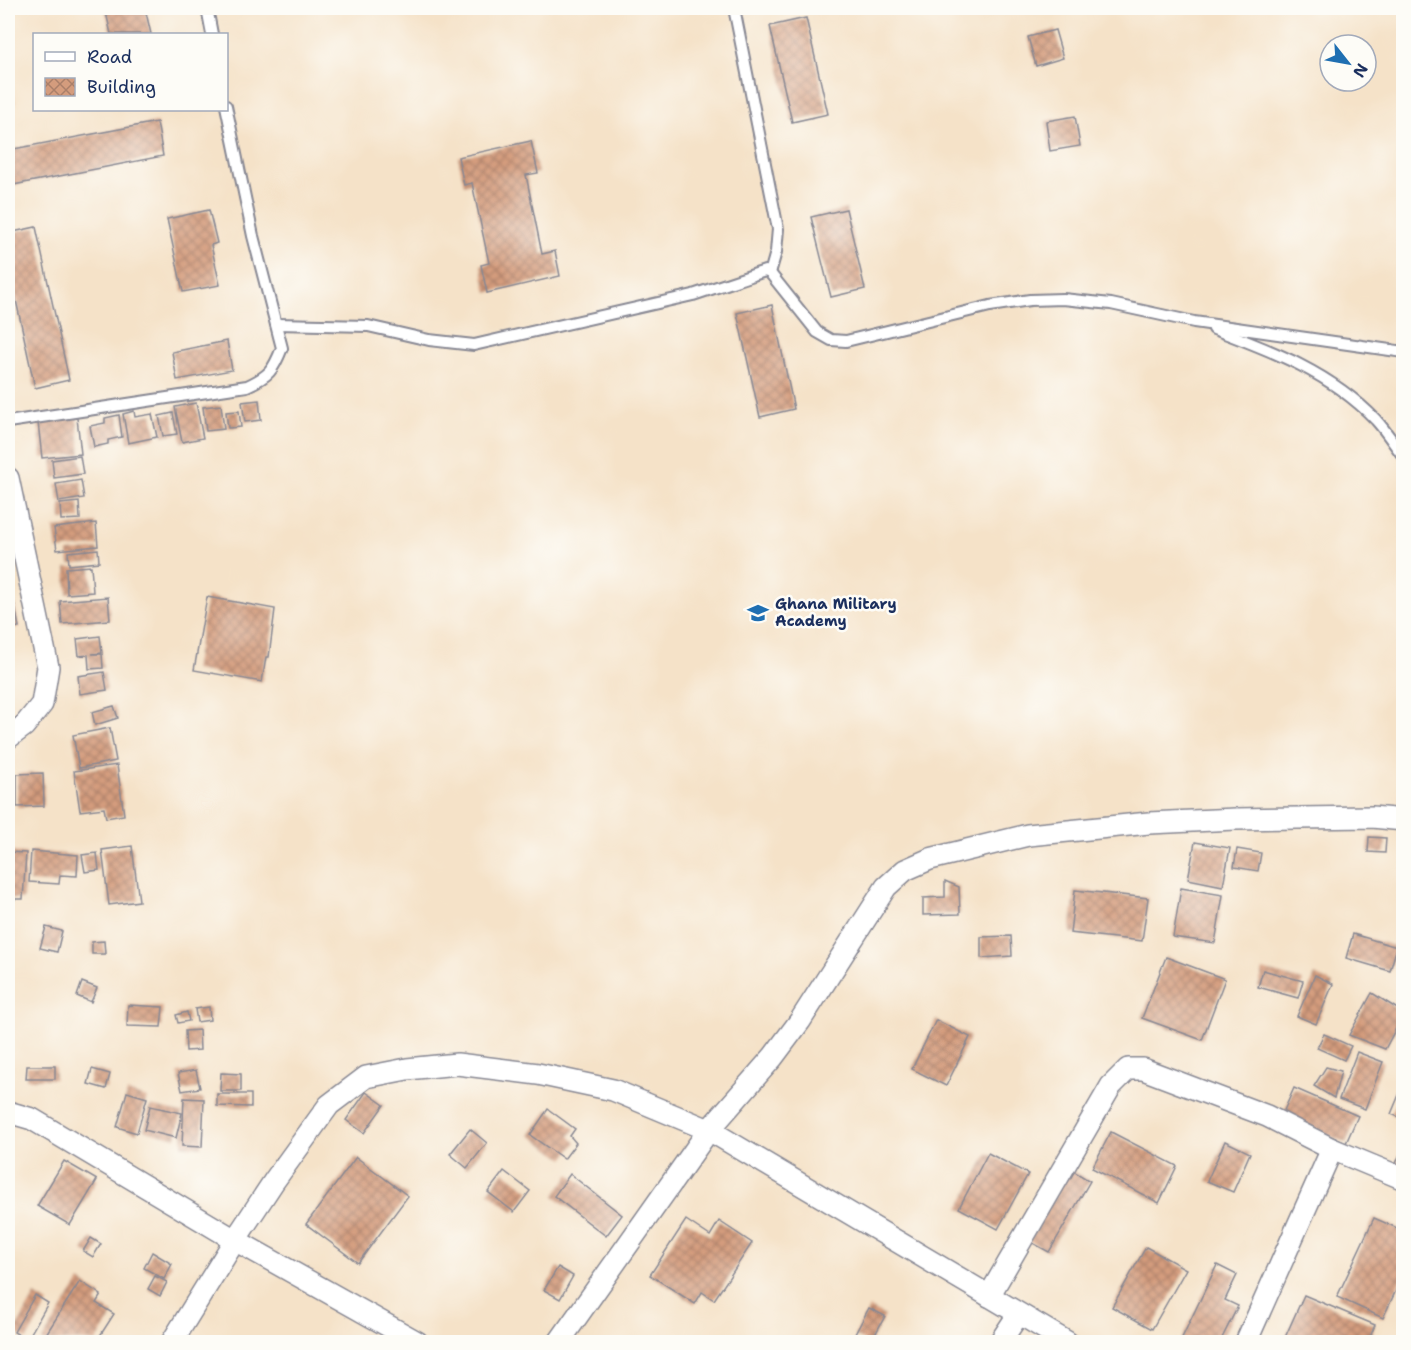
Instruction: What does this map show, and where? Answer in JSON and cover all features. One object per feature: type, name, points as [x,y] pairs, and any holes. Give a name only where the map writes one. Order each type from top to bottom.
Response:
[{"type":"street","points":[[8,738],[24,726],[42,704],[48,667],[9,491]]},
{"type":"street","points":[[559,1342],[709,1130],[773,1057],[800,1022],[886,887],[905,870],[930,859],[1028,835],[1149,823],[1236,819],[1372,817],[1404,820]]},
{"type":"street","points":[[172,1342],[274,1181],[329,1105],[366,1077],[407,1069],[457,1064],[538,1074],[613,1090],[709,1130],[1067,1342]]},
{"type":"street","points":[[989,1296],[1111,1086],[1128,1069],[1143,1069],[1267,1116],[1332,1149],[1404,1179]]},
{"type":"street","points":[[8,1112],[32,1119],[235,1240],[417,1342]]},
{"type":"street","points":[[1246,1342],[1332,1149]]},
{"type":"street","points":[[1000,1342],[1018,1315]]},
{"type":"lane","points":[[207,8],[212,33]]},
{"type":"lane","points":[[734,8],[778,229],[776,252],[770,273]]},
{"type":"lane","points":[[8,422],[247,386],[267,377],[282,348],[253,236],[227,111]]},
{"type":"lane","points":[[276,324],[368,326],[429,340],[474,345],[693,295],[765,271],[770,273],[817,332],[831,340],[846,341],[990,306],[1030,300],[1063,299],[1111,304],[1194,322],[1404,352]]},
{"type":"lane","points":[[1194,322],[1270,350],[1313,371],[1348,394],[1377,421],[1404,457]]},
{"type":"building","points":[[105,8],[145,8],[151,33],[111,33]]},
{"type":"building","points":[[806,18],[828,114],[792,122],[770,26]]},
{"type":"building","points":[[1055,30],[1063,58],[1036,66],[1028,37]]},
{"type":"building","points":[[8,72],[15,103],[8,105]]},
{"type":"building","points":[[1075,116],[1080,146],[1050,151],[1046,121]]},
{"type":"building","points":[[157,122],[163,156],[8,186],[8,150]]},
{"type":"building","points":[[531,141],[538,173],[526,175],[542,254],[555,251],[560,276],[487,293],[481,265],[489,263],[472,183],[464,185],[458,157]]},
{"type":"building","points":[[846,209],[865,289],[831,297],[811,217]]},
{"type":"building","points":[[209,210],[217,243],[211,245],[220,285],[183,292],[167,219]]},
{"type":"building","points":[[36,227],[69,380],[35,388],[8,263],[8,233]]},
{"type":"building","points":[[772,305],[794,409],[760,417],[737,313]]},
{"type":"building","points":[[227,341],[232,370],[177,380],[172,352]]},
{"type":"building","points":[[259,400],[261,420],[245,422],[242,402]]},
{"type":"building","points":[[196,403],[203,438],[182,442],[175,407]]},
{"type":"building","points":[[221,405],[224,429],[206,431],[203,407]]},
{"type":"building","points":[[134,411],[135,417],[152,414],[157,437],[128,443],[123,414]]},
{"type":"building","points":[[239,411],[241,427],[228,428],[226,412]]},
{"type":"building","points":[[173,413],[177,434],[163,436],[159,416]]},
{"type":"building","points":[[119,415],[122,437],[108,440],[108,444],[94,447],[90,426],[105,423],[105,418]]},
{"type":"building","points":[[77,418],[81,454],[42,458],[38,422]]},
{"type":"building","points":[[80,456],[83,474],[54,478],[52,460]]},
{"type":"building","points":[[81,480],[84,498],[59,502],[56,484]]},
{"type":"building","points":[[79,502],[80,519],[61,520],[60,504]]},
{"type":"building","points":[[96,523],[98,546],[57,550],[54,528]]},
{"type":"building","points":[[98,549],[99,562],[69,565],[68,552]]},
{"type":"building","points":[[91,566],[93,592],[67,594],[66,568]]},
{"type":"building","points":[[11,587],[19,627],[8,629],[8,588]]},
{"type":"building","points":[[108,597],[110,620],[62,624],[60,601]]},
{"type":"building","points":[[207,597],[275,609],[269,657],[266,657],[262,682],[194,670]]},
{"type":"building","points":[[100,636],[102,653],[92,654],[102,654],[103,668],[89,669],[88,655],[79,656],[77,639]]},
{"type":"building","points":[[104,672],[107,690],[80,694],[78,676]]},
{"type":"building","points":[[114,706],[118,718],[95,725],[92,712]]},
{"type":"building","points":[[110,728],[116,761],[79,768],[73,735]]},
{"type":"building","points":[[117,765],[124,815],[106,818],[104,808],[80,811],[74,771]]},
{"type":"building","points":[[43,773],[44,806],[17,807],[17,774]]},
{"type":"building","points":[[1369,837],[1386,838],[1385,853],[1368,852]]},
{"type":"building","points":[[1195,842],[1230,848],[1223,886],[1188,879]]},
{"type":"building","points":[[132,846],[139,901],[109,905],[102,850]]},
{"type":"building","points":[[1237,849],[1261,853],[1258,871],[1234,867]]},
{"type":"building","points":[[31,851],[78,855],[77,876],[60,875],[59,884],[29,882]]},
{"type":"building","points":[[8,852],[26,853],[23,899],[8,899]]},
{"type":"building","points":[[97,853],[99,870],[85,872],[82,855]]},
{"type":"building","points":[[945,881],[959,887],[960,914],[923,915],[923,898],[945,897]]},
{"type":"building","points":[[1181,888],[1223,895],[1215,943],[1173,937]]},
{"type":"building","points":[[1075,890],[1148,898],[1142,941],[1070,933]]},
{"type":"building","points":[[46,927],[62,931],[57,952],[40,948]]},
{"type":"building","points":[[1353,934],[1397,947],[1390,971],[1346,958]]},
{"type":"building","points":[[1011,936],[1012,956],[981,958],[981,937]]},
{"type":"building","points":[[104,941],[105,954],[92,954],[92,942]]},
{"type":"building","points":[[1166,957],[1225,979],[1202,1040],[1142,1018]]},
{"type":"building","points":[[1263,970],[1303,981],[1298,998],[1258,987]]},
{"type":"building","points":[[1315,975],[1333,984],[1316,1024],[1297,1016]]},
{"type":"building","points":[[82,982],[97,988],[91,1002],[77,996]]},
{"type":"building","points":[[1372,993],[1404,1013],[1385,1049],[1349,1035]]},
{"type":"building","points":[[128,1005],[163,1007],[161,1027],[127,1026]]},
{"type":"building","points":[[209,1007],[210,1020],[197,1022],[195,1009]]},
{"type":"building","points":[[187,1012],[189,1021],[178,1023],[176,1015]]},
{"type":"building","points":[[936,1020],[970,1037],[946,1086],[912,1069]]},
{"type":"building","points":[[199,1030],[200,1050],[186,1051],[185,1031]]},
{"type":"building","points":[[1324,1034],[1351,1046],[1344,1060],[1317,1048]]},
{"type":"building","points":[[1357,1052],[1383,1062],[1365,1109],[1339,1099]]},
{"type":"building","points":[[27,1066],[55,1066],[55,1079],[26,1079]]},
{"type":"building","points":[[1326,1067],[1341,1071],[1334,1098],[1314,1086]]},
{"type":"building","points":[[92,1069],[110,1074],[106,1089],[88,1084]]},
{"type":"building","points":[[196,1070],[200,1088],[182,1091],[178,1073]]},
{"type":"building","points":[[221,1073],[241,1074],[241,1091],[220,1091]]},
{"type":"building","points":[[1404,1083],[1404,1119],[1391,1114]]},
{"type":"building","points":[[1294,1088],[1358,1116],[1346,1143],[1282,1115]]},
{"type":"building","points":[[127,1092],[147,1098],[137,1133],[117,1127]]},
{"type":"building","points":[[366,1092],[384,1105],[364,1133],[346,1120]]},
{"type":"building","points":[[217,1094],[251,1094],[251,1107],[217,1106]]},
{"type":"building","points":[[184,1098],[204,1099],[202,1147],[182,1146]]},
{"type":"building","points":[[150,1106],[182,1113],[176,1138],[144,1130]]},
{"type":"building","points":[[548,1109],[575,1129],[570,1136],[576,1143],[564,1159],[530,1135]]},
{"type":"building","points":[[470,1129],[487,1143],[467,1168],[450,1154]]},
{"type":"building","points":[[1111,1132],[1177,1166],[1159,1203],[1092,1168]]},
{"type":"building","points":[[1225,1141],[1250,1153],[1233,1192],[1207,1181]]},
{"type":"building","points":[[1404,1144],[1404,1169],[1395,1166]]},
{"type":"building","points":[[988,1153],[1028,1174],[998,1229],[959,1208]]},
{"type":"building","points":[[356,1157],[408,1196],[358,1263],[306,1224]]},
{"type":"building","points":[[64,1161],[97,1180],[70,1225],[37,1206]]},
{"type":"building","points":[[1070,1169],[1090,1181],[1049,1252],[1029,1241]]},
{"type":"building","points":[[504,1171],[530,1191],[514,1212],[488,1192]]},
{"type":"building","points":[[570,1174],[622,1215],[606,1236],[554,1196]]},
{"type":"building","points":[[1374,1218],[1404,1231],[1404,1273],[1383,1318],[1337,1297]]},
{"type":"building","points":[[686,1220],[710,1236],[719,1221],[752,1243],[714,1300],[702,1292],[695,1304],[650,1275]]},
{"type":"building","points":[[91,1238],[101,1244],[93,1257],[83,1251]]},
{"type":"building","points":[[1146,1247],[1186,1269],[1152,1329],[1112,1307]]},
{"type":"building","points":[[152,1252],[172,1264],[164,1279],[144,1268]]},
{"type":"building","points":[[1217,1265],[1237,1275],[1225,1300],[1238,1306],[1220,1342],[1180,1342]]},
{"type":"building","points":[[558,1267],[573,1276],[560,1299],[544,1290]]},
{"type":"building","points":[[155,1276],[167,1282],[160,1296],[148,1289]]},
{"type":"building","points":[[80,1281],[101,1295],[96,1303],[114,1314],[96,1342],[41,1342]]},
{"type":"building","points":[[35,1295],[48,1303],[27,1340],[14,1332]]},
{"type":"building","points":[[1304,1295],[1375,1325],[1368,1342],[1283,1342]]},
{"type":"building","points":[[869,1308],[885,1316],[871,1342],[866,1342],[854,1336]]},
{"type":"place","name":"Ghana Military Academy","points":[[758,613]]}]
